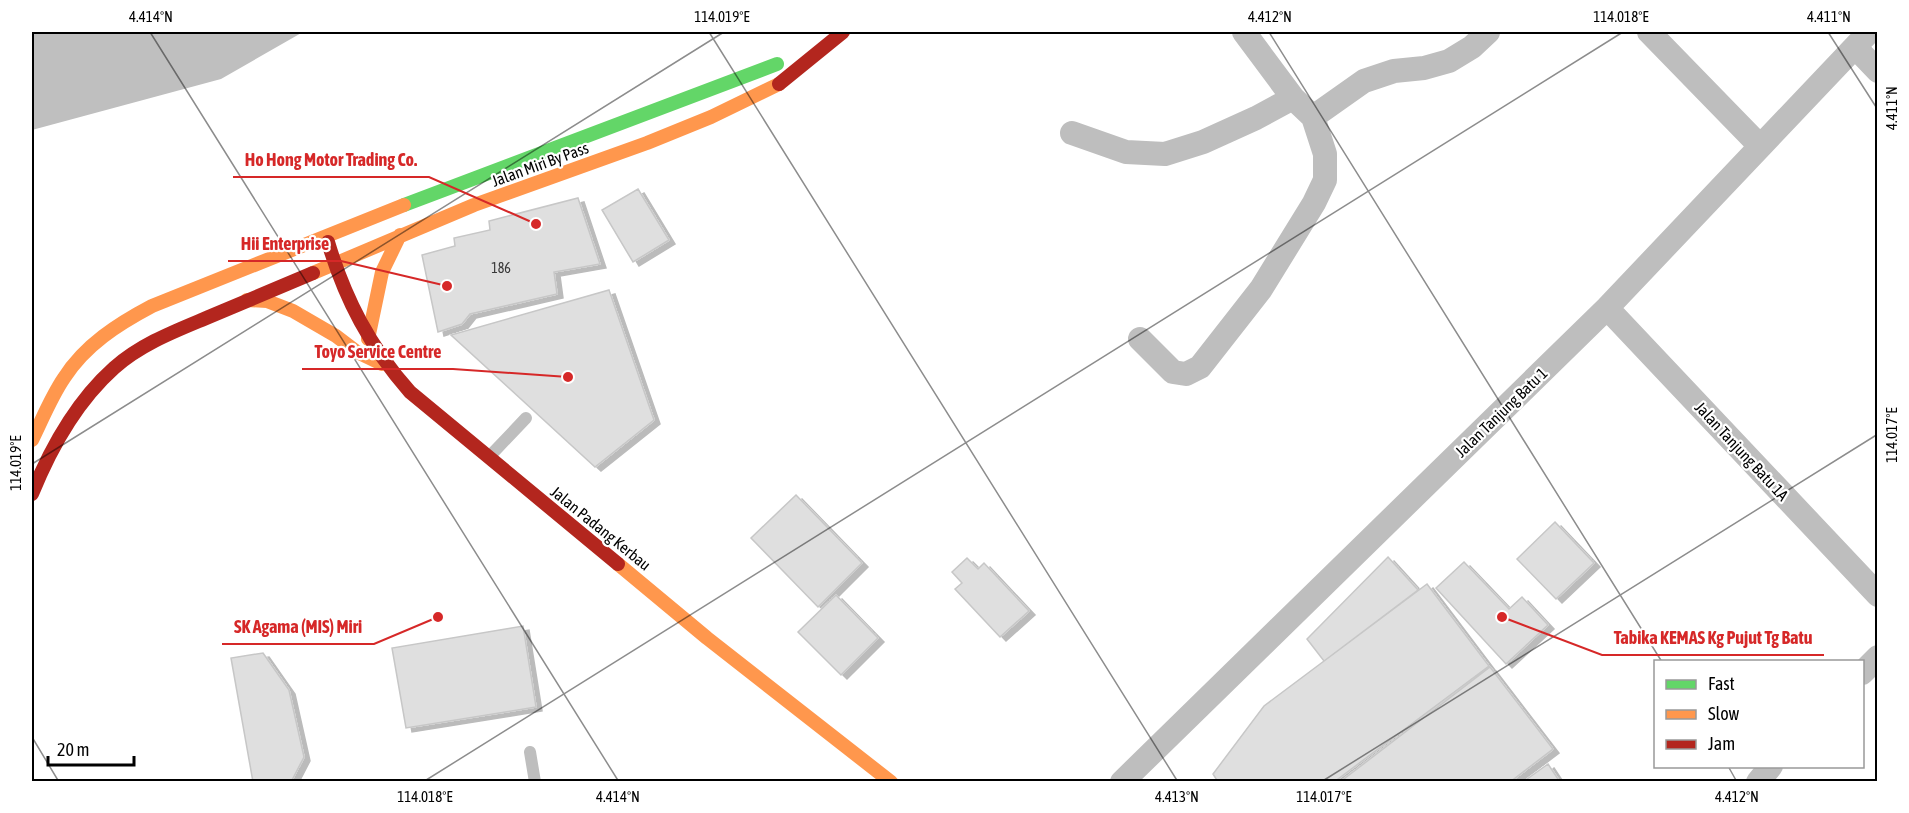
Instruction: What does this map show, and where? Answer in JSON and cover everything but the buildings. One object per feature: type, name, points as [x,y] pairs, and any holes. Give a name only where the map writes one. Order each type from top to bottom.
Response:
[{"type":"street","name":"Jalan Miri By Pass","points":[[32,494],[65,428],[89,393],[132,354],[164,336],[400,235],[711,117],[776,86],[843,32]]},
{"type":"street","points":[[1140,339],[1173,372],[1186,374],[1200,367],[1261,289],[1325,180],[1325,154],[1313,117],[1293,98],[1244,32]]},
{"type":"street","points":[[1313,117],[1364,81],[1394,71],[1424,68],[1449,62],[1472,47],[1488,32]]},
{"type":"street","points":[[1649,32],[1759,145]]},
{"type":"street","points":[[1862,39],[1878,71]]},
{"type":"street","name":"Jalan Tanjung Batu 1","points":[[1122,782],[1607,308],[1759,145],[1862,39]]},
{"type":"street","name":"Jalan Miri By Pass","points":[[32,440],[64,378],[90,347],[120,323],[152,306],[326,235],[767,67],[815,53]]},
{"type":"street","points":[[1071,133],[1126,152],[1165,154],[1203,142],[1293,98]]},
{"type":"street","name":"Jalan Padang Kerbau","points":[[326,235],[351,309],[387,367],[411,392],[707,638],[891,782]]},
{"type":"street","points":[[368,339],[382,272],[400,235]]},
{"type":"street","points":[[247,300],[267,301],[293,311],[336,336],[357,352],[387,367]]},
{"type":"street","name":"Jalan Tanjung Batu 1A","points":[[1607,308],[1878,595]]},
{"type":"street","points":[[1864,672],[1878,657]]},
{"type":"street","points":[[1758,782],[1770,768]]},
{"type":"lane","points":[[488,458],[526,418]]},
{"type":"lane","points":[[530,752],[535,782]]},
{"type":"shaded area","points":[[32,32],[303,32],[221,79],[32,130]]},
{"type":"traffic: fast","points":[[404,205],[777,64]]},
{"type":"traffic: slow","points":[[313,273],[474,205],[647,143],[711,117],[779,84]]},
{"type":"traffic: slow","points":[[32,440],[55,393],[72,366],[92,345],[127,320],[152,306],[404,205]]},
{"type":"traffic: slow","points":[[368,339],[382,272],[400,235]]},
{"type":"traffic: slow","points":[[247,300],[267,301],[293,311],[336,336],[357,352],[382,364]]},
{"type":"traffic: slow","points":[[618,564],[707,638],[891,782]]},
{"type":"traffic: jam","points":[[779,84],[843,32]]},
{"type":"traffic: jam","points":[[328,242],[342,283],[360,322],[383,358],[410,392],[618,564]]},
{"type":"traffic: jam","points":[[32,494],[47,459],[76,410],[100,381],[125,359],[173,332],[313,273]]},
{"type":"place","name":"Ho Hong Motor Trading Co.","points":[[536,224]]},
{"type":"place","name":"Hii Enterprise","points":[[447,286]]},
{"type":"place","name":"Toyo Service Centre","points":[[568,377]]},
{"type":"place","name":"SK Agama (MIS) Miri","points":[[438,617]]},
{"type":"place","name":"Tabika KEMAS Kg Pujut Tg Batu","points":[[1502,617]]}]
